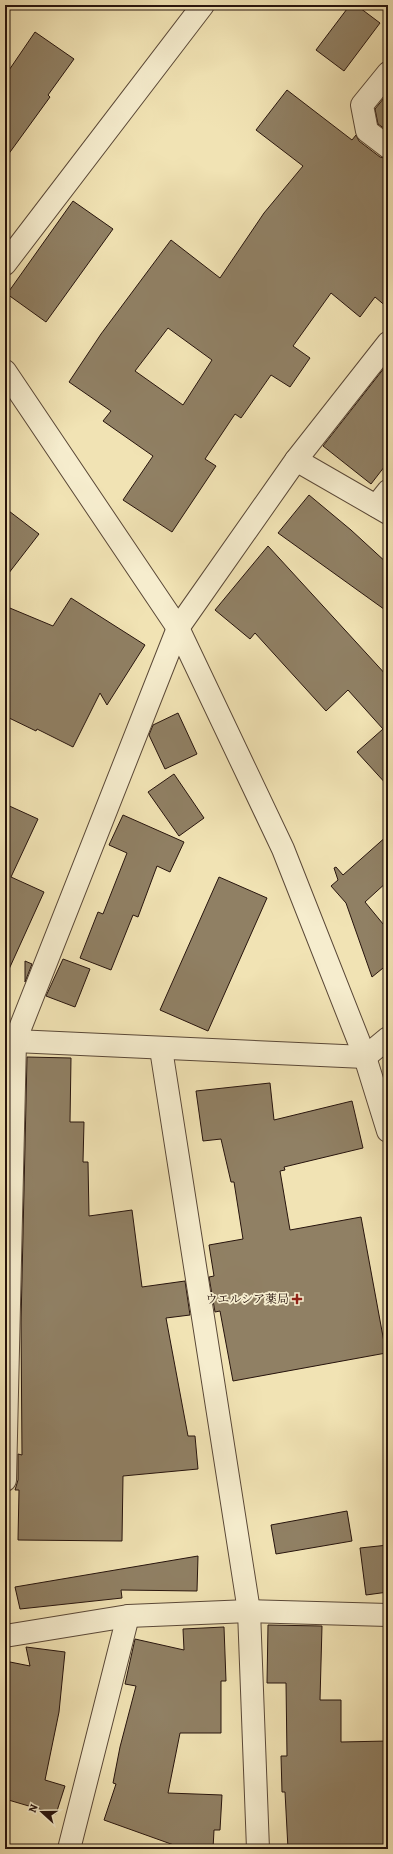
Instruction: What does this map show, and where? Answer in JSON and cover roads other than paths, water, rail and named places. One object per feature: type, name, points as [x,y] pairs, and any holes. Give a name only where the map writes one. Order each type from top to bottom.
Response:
[{"type":"street","points":[[5,264],[203,5]]},
{"type":"street","points":[[388,73],[362,105],[367,131],[388,147]]},
{"type":"street","points":[[5,1480],[10,1039],[178,628],[296,460],[388,343]]},
{"type":"street","points":[[5,371],[178,628],[283,850],[365,1057],[388,1130]]},
{"type":"street","points":[[296,460],[384,503]]},
{"type":"street","points":[[10,1039],[161,1049],[365,1057],[388,1038]]},
{"type":"street","points":[[161,1049],[249,1611],[258,1849]]},
{"type":"street","points":[[5,1636],[128,1616],[249,1611],[388,1615]]},
{"type":"street","points":[[69,1849],[128,1616]]},
{"type":"place","name":"ウエルシア薬局","points":[[297,1299]]}]
